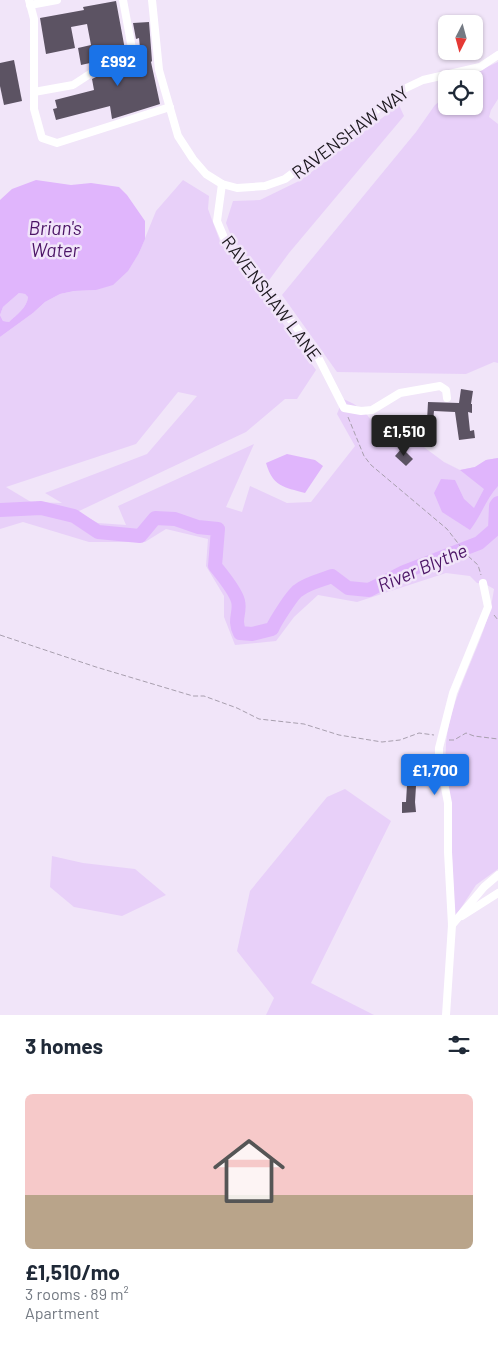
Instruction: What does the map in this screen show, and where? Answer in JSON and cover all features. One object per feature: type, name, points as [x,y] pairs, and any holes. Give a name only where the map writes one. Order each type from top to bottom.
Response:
[{"type":"street","points":[[57,0],[30,2],[34,19],[34,109],[42,138],[57,143],[170,107]]},
{"type":"street","points":[[34,92],[73,85],[96,70],[134,58],[123,0]]},
{"type":"street","name":"RAVENSHAW WAY","points":[[152,0],[159,70],[178,136],[193,159],[206,174],[222,184],[237,188],[265,186],[285,179],[404,89],[423,80],[480,67],[498,55]]},
{"type":"street","name":"RAVENSHAW LANE","points":[[222,184],[217,221],[225,240],[274,298],[318,357],[344,408]]},
{"type":"street","points":[[344,408],[361,411],[372,410],[400,393],[440,386],[446,390],[447,398]]},
{"type":"street","points":[[446,1015],[454,922],[448,852],[448,803],[439,757],[442,736],[453,693],[488,607],[483,583]]},
{"type":"street","points":[[454,922],[484,887],[498,875]]},
{"type":"street","points":[[454,922],[498,893]]},
{"type":"path","points":[[344,408],[364,456],[371,465],[447,529],[468,556],[478,565],[483,583]]},
{"type":"path","points":[[0,635],[96,667],[193,696],[204,696],[237,708],[259,719],[304,724],[339,734],[382,742],[400,740],[419,733],[442,736],[446,740],[454,740],[466,733],[498,739]]},
{"type":"shaded area","points":[[498,62],[498,99],[489,117],[498,124],[498,363],[494,362],[466,374],[337,372],[282,295],[416,132],[435,105],[438,103],[438,115],[483,115],[483,70],[480,70]]},
{"type":"shaded area","points":[[399,105],[404,116],[289,253],[267,283],[232,238],[226,223],[233,201],[260,200],[301,180]]},
{"type":"shaded area","points":[[183,180],[209,196],[208,209],[221,244],[249,276],[316,370],[297,399],[285,399],[246,432],[77,512],[98,523],[126,525],[118,506],[254,444],[226,507],[242,512],[250,486],[287,503],[311,502],[355,446],[337,414],[343,399],[366,414],[382,438],[417,442],[444,462],[460,470],[475,467],[486,460],[498,458],[498,869],[476,885],[455,917],[446,753],[448,729],[454,705],[489,612],[494,589],[485,584],[477,583],[470,576],[446,573],[357,602],[318,595],[294,617],[276,641],[235,645],[224,617],[224,596],[206,566],[208,539],[166,529],[145,542],[89,542],[23,522],[0,529],[0,337],[45,302],[60,294],[96,290],[139,253],[156,211]],"holes":[[[178,392],[197,396],[147,454],[45,493],[62,503],[31,502],[6,487],[136,444]]]},
{"type":"shaded area","points":[[19,293],[25,294],[28,297],[26,305],[9,322],[3,321],[0,315],[3,307]]},
{"type":"shaded area","points":[[345,789],[391,821],[311,983],[374,1015],[266,1015],[274,998],[237,951],[250,891],[327,797]]},
{"type":"shaded area","points":[[52,856],[83,863],[135,869],[166,895],[122,916],[74,907],[50,887]]},
{"type":"water","name":"Brian's Water","points":[[36,180],[71,185],[91,183],[119,187],[145,221],[145,239],[128,271],[113,285],[96,290],[60,294],[45,302],[0,337],[0,315],[0,200],[12,189]],"holes":[[[19,293],[25,294],[28,297],[23,308],[9,322],[3,321],[0,315],[3,307]]]},
{"type":"water","points":[[287,454],[315,460],[323,466],[305,493],[280,485],[269,471],[266,463]]},
{"type":"water","points":[[498,458],[498,486],[470,530],[442,512],[434,493],[441,479],[455,480],[464,499],[474,508],[484,489],[460,470],[475,467],[486,460]]},
{"type":"building","points":[[116,1],[126,55],[81,65],[78,48],[91,45],[87,24],[71,27],[75,48],[46,54],[40,18],[84,10],[83,7]]},
{"type":"building","points":[[149,22],[151,62],[160,104],[112,119],[110,106],[56,120],[53,109],[57,108],[55,100],[94,90],[92,79],[129,70],[130,75],[139,74],[138,69],[142,68],[139,38],[136,39],[133,23]]},
{"type":"building","points":[[14,60],[22,101],[4,105],[0,86],[0,63]]},
{"type":"building","points":[[461,389],[473,391],[472,413],[468,412],[470,431],[474,430],[475,438],[459,440],[455,412],[434,411],[433,421],[427,421],[428,402],[459,403]]},
{"type":"building","points":[[402,448],[413,459],[406,466],[395,456]]},
{"type":"building","points":[[407,785],[416,786],[416,812],[402,813],[402,802],[406,802]]},
{"type":"waterway","name":"River Blythe","points":[[0,510],[41,508],[74,516],[98,532],[140,536],[155,518],[175,519],[198,527],[218,529],[215,566],[234,592],[238,601],[237,624],[240,633],[252,634],[272,629],[293,596],[299,590],[311,584],[332,576],[348,588],[369,590],[404,572],[479,543],[495,529],[496,506],[498,503]]}]
